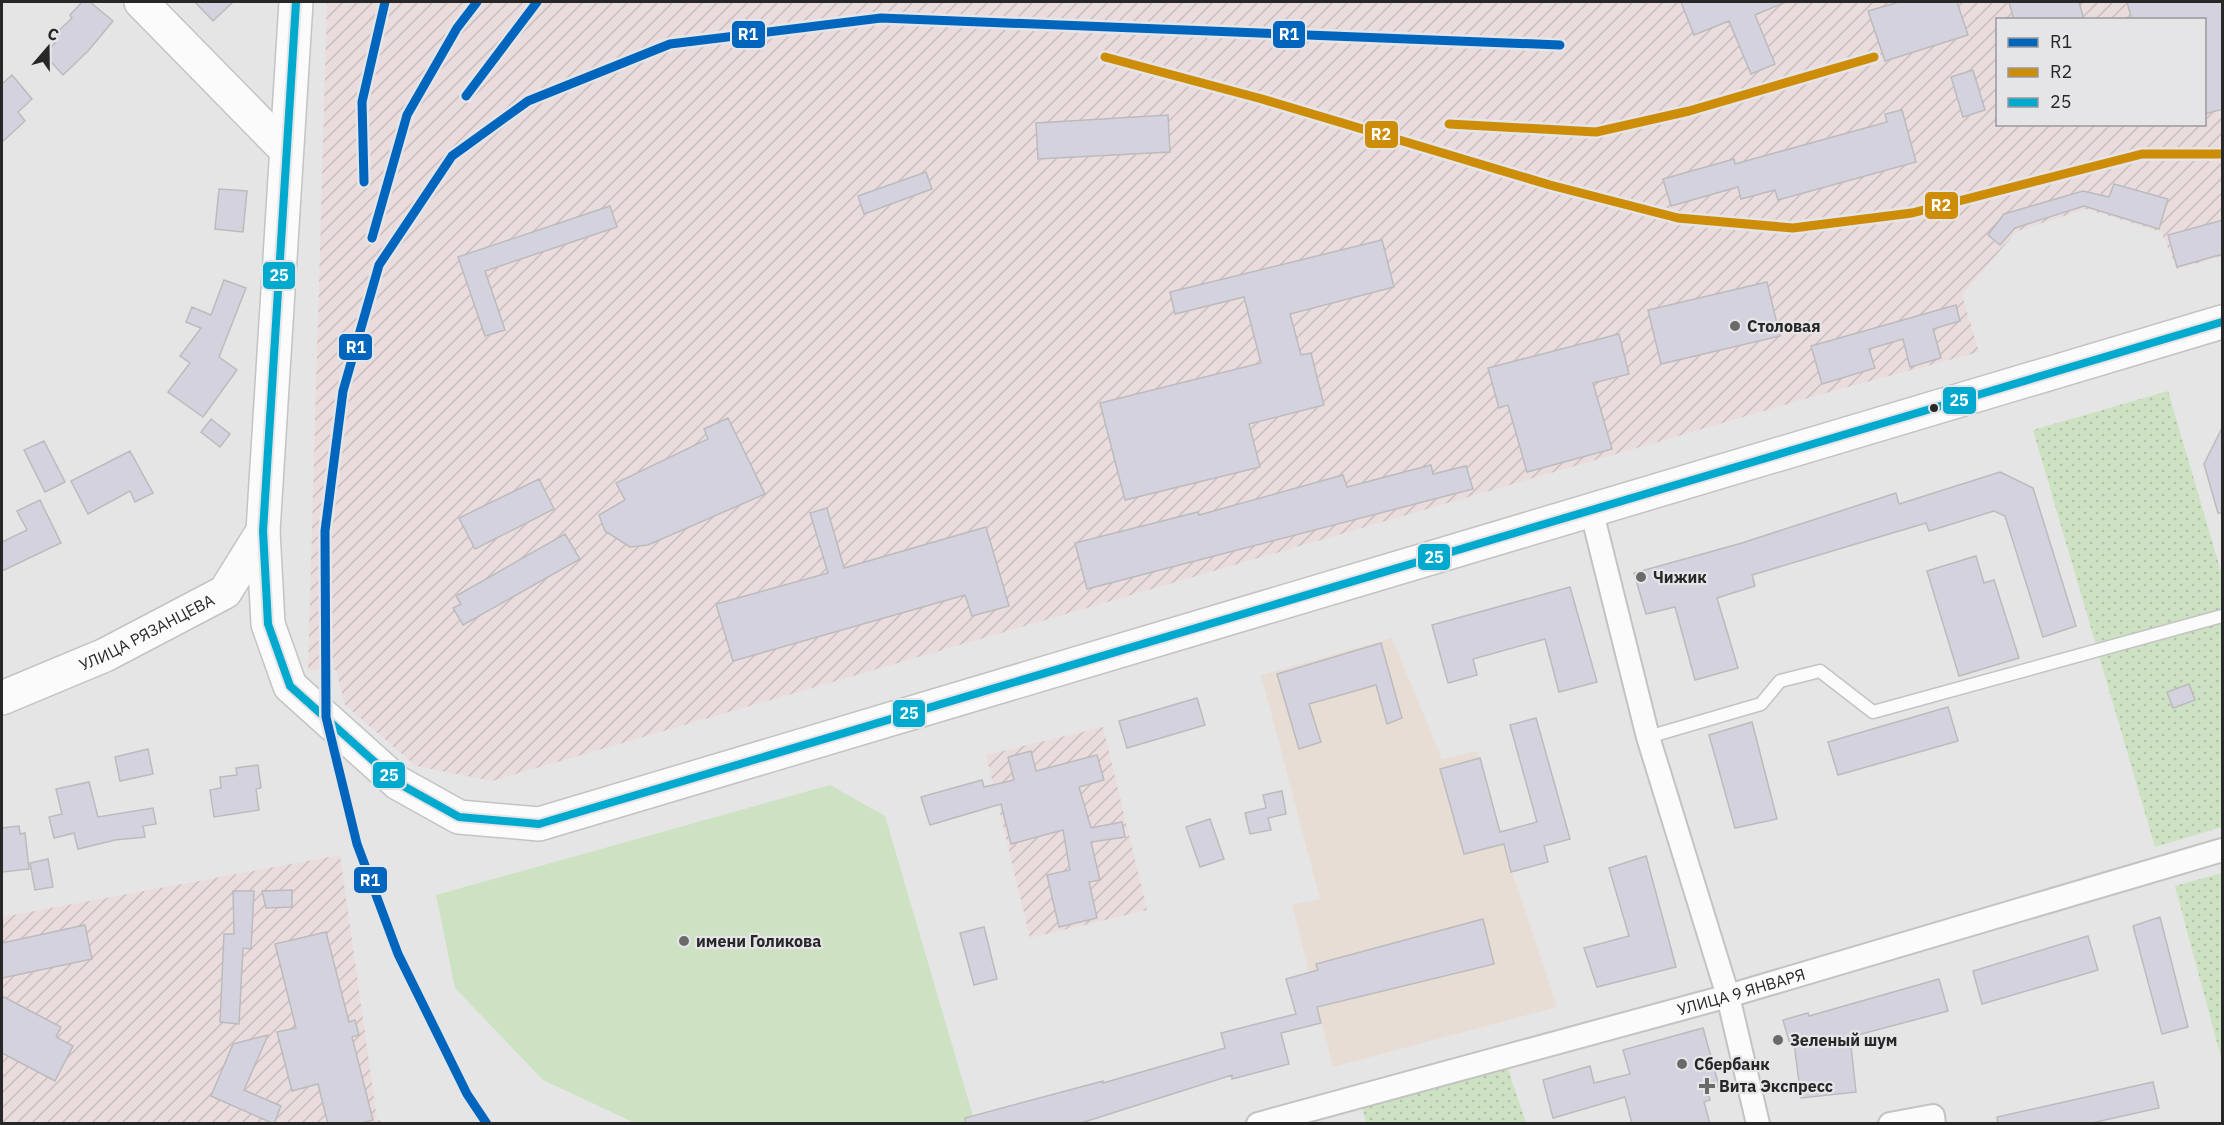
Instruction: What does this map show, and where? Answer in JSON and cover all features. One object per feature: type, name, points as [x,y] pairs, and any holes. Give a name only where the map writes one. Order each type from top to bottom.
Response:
[{"type":"street","points":[[141,2],[286,150]]},
{"type":"street","points":[[296,2],[263,531],[268,624],[290,686],[398,783],[459,817],[539,824],[2223,322]]},
{"type":"street","points":[[1591,509],[1648,737],[1728,996],[1758,1124]]},
{"type":"street","name":"УЛИЦА РЯЗАНЦЕВА","points":[[2,698],[105,655],[225,592],[263,531]]},
{"type":"street","name":"УЛИЦА 9 ЯНВАРЯ","points":[[1258,1124],[1728,996],[2223,850]]},
{"type":"street","points":[[1890,1124],[1933,1116],[1934,1124]]},
{"type":"lane","points":[[1648,737],[1761,704],[1780,681],[1820,671],[1873,712],[2223,616]]},
{"type":"shaded area","points":[[327,2],[2222,2],[2222,256],[2177,269],[2161,232],[2086,209],[2017,231],[1962,295],[1979,352],[1829,392],[492,781],[416,766],[345,705],[336,670],[308,670]]},
{"type":"shaded area","points":[[1392,638],[1442,759],[1477,751],[1510,865],[1557,1007],[1333,1067],[1292,905],[1320,899],[1261,675]]},
{"type":"shaded area","points":[[1103,727],[1147,910],[1030,938],[986,755]]},
{"type":"shaded area","points":[[340,855],[377,1119],[385,1123],[2,1124],[2,917]]},
{"type":"green space","points":[[2168,391],[2222,575],[2222,827],[2155,847],[2033,430]]},
{"type":"green space","name":"имени Голикова","points":[[830,785],[885,816],[975,1123],[635,1123],[543,1080],[455,988],[436,895]]},
{"type":"green space","points":[[2222,873],[2222,1061],[2175,886]]},
{"type":"green space","points":[[1507,1066],[1526,1123],[1366,1123],[1362,1106]]},
{"type":"building","points":[[82,2],[90,2],[113,21],[88,51],[63,75],[44,54],[55,43],[51,38],[72,18],[70,15]]},
{"type":"building","points":[[195,2],[233,2],[213,21]]},
{"type":"building","points":[[1681,2],[1786,2],[1755,15],[1775,64],[1751,74],[1729,21],[1694,35]]},
{"type":"building","points":[[1899,2],[1957,2],[1968,35],[1885,61],[1868,11]]},
{"type":"building","points":[[2009,2],[2079,2],[2083,18],[2013,18]]},
{"type":"building","points":[[2127,2],[2223,2],[2223,109],[2206,114],[2206,18],[2131,18]]},
{"type":"building","points":[[1973,70],[1985,110],[1963,117],[1951,77]]},
{"type":"building","points":[[12,75],[32,99],[18,112],[25,121],[2,142],[2,84]]},
{"type":"building","points":[[1902,110],[1916,162],[1778,200],[1775,190],[1741,199],[1738,187],[1671,206],[1663,179],[1734,159],[1735,164],[1887,122],[1885,114]]},
{"type":"building","points":[[1168,115],[1170,152],[1038,159],[1036,123]]},
{"type":"building","points":[[926,172],[932,189],[864,214],[858,196]]},
{"type":"building","points":[[2114,184],[2168,199],[2159,229],[2084,206],[2015,228],[2000,245],[1988,235],[2004,214],[2083,191],[2109,197]]},
{"type":"building","points":[[219,189],[247,191],[243,232],[215,229]]},
{"type":"building","points":[[610,206],[617,227],[485,271],[505,330],[485,336],[458,257]]},
{"type":"building","points":[[2223,220],[2223,254],[2177,267],[2168,235]]},
{"type":"building","points":[[1382,240],[1394,287],[1290,314],[1301,355],[1311,353],[1324,405],[1249,424],[1260,467],[1125,500],[1100,403],[1261,363],[1244,297],[1175,314],[1170,292]]},
{"type":"building","points":[[224,280],[246,288],[219,357],[237,370],[203,417],[168,392],[190,363],[180,356],[201,328],[186,322],[192,307],[211,315]]},
{"type":"building","points":[[1767,282],[1780,336],[1661,364],[1648,310]]},
{"type":"building","points":[[1956,305],[1960,321],[1933,329],[1941,358],[1910,367],[1903,339],[1869,349],[1875,368],[1822,384],[1811,346]]},
{"type":"building","points":[[1619,334],[1629,374],[1593,383],[1612,449],[1527,472],[1508,405],[1499,408],[1488,368]]},
{"type":"building","points":[[728,418],[765,494],[648,545],[630,547],[605,531],[599,515],[625,500],[616,483],[708,439],[704,429]]},
{"type":"building","points":[[211,419],[230,434],[220,447],[201,432]]},
{"type":"building","points":[[2223,426],[2223,513],[2218,513],[2204,464]]},
{"type":"building","points":[[44,441],[65,482],[45,492],[24,450]]},
{"type":"building","points":[[130,451],[153,493],[135,502],[130,491],[88,514],[71,481]]},
{"type":"building","points":[[1431,465],[1433,474],[1466,466],[1473,489],[1087,589],[1075,543],[1198,512],[1199,515],[1343,475],[1347,487]]},
{"type":"building","points":[[2000,472],[2033,488],[2076,626],[2043,637],[2005,516],[1994,511],[1929,531],[1926,523],[1752,575],[1755,586],[1717,598],[1738,668],[1695,680],[1675,607],[1646,614],[1634,573],[1742,543],[1896,493],[1899,504]]},
{"type":"building","points":[[539,479],[554,509],[475,549],[459,518]]},
{"type":"building","points":[[40,500],[61,543],[2,571],[2,542],[27,530],[17,511]]},
{"type":"building","points":[[827,508],[844,568],[986,527],[1009,606],[972,616],[965,595],[733,661],[716,604],[828,573],[810,513]]},
{"type":"building","points":[[565,534],[580,559],[463,625],[453,608],[461,604],[456,596]]},
{"type":"building","points":[[1976,556],[1984,583],[1994,580],[2019,658],[1959,676],[1927,571]]},
{"type":"building","points":[[1570,587],[1597,682],[1559,692],[1545,639],[1473,659],[1477,675],[1448,683],[1432,625]]},
{"type":"building","points":[[1381,643],[1402,718],[1387,724],[1376,685],[1309,704],[1321,742],[1299,749],[1277,674]]},
{"type":"building","points":[[2189,684],[2195,700],[2173,708],[2167,692]]},
{"type":"building","points":[[1197,698],[1205,725],[1127,748],[1119,721]]},
{"type":"building","points":[[1948,707],[1958,741],[1838,775],[1828,742]]},
{"type":"building","points":[[1536,718],[1570,839],[1544,846],[1548,862],[1511,872],[1504,844],[1464,854],[1440,769],[1480,758],[1500,832],[1537,822],[1510,725]]},
{"type":"building","points":[[1752,722],[1777,819],[1735,828],[1709,735]]},
{"type":"building","points":[[148,749],[153,774],[120,781],[115,757]]},
{"type":"building","points":[[1031,751],[1036,771],[1097,755],[1104,780],[1079,787],[1091,828],[1122,822],[1125,837],[1091,842],[1100,880],[1089,882],[1097,918],[1059,927],[1047,875],[1070,870],[1063,830],[1011,844],[1001,804],[930,825],[921,797],[982,780],[984,787],[1014,780],[1008,757]]},
{"type":"building","points":[[258,765],[261,788],[256,789],[259,810],[214,817],[210,790],[221,788],[220,777],[237,775],[236,768]]},
{"type":"building","points":[[89,782],[98,817],[153,808],[156,824],[143,826],[145,837],[115,840],[78,849],[74,833],[54,838],[49,817],[62,814],[56,789]]},
{"type":"building","points":[[1282,791],[1286,814],[1268,818],[1271,830],[1250,834],[1245,813],[1266,808],[1263,795]]},
{"type":"building","points":[[1210,819],[1224,859],[1200,867],[1186,827]]},
{"type":"building","points":[[19,826],[20,834],[25,833],[29,869],[2,872],[2,828]]},
{"type":"building","points":[[1646,856],[1676,967],[1597,987],[1584,948],[1629,936],[1609,868]]},
{"type":"building","points":[[48,859],[53,887],[35,890],[30,863]]},
{"type":"building","points":[[292,890],[292,907],[266,908],[262,891]]},
{"type":"building","points":[[233,891],[254,891],[251,949],[243,948],[239,1024],[220,1022],[224,934],[234,934]]},
{"type":"building","points":[[2160,917],[2188,1027],[2162,1034],[2133,926]]},
{"type":"building","points":[[1483,919],[1494,964],[1317,1007],[1321,1023],[1281,1033],[1289,1064],[1232,1079],[1232,1075],[1078,1124],[966,1124],[965,1118],[1103,1081],[1103,1083],[1225,1048],[1221,1033],[1296,1014],[1286,979],[1318,970],[1316,964]]},
{"type":"building","points":[[85,925],[92,959],[2,978],[2,943]]},
{"type":"building","points":[[984,927],[997,979],[974,985],[960,933]]},
{"type":"building","points":[[326,932],[349,1022],[355,1020],[359,1035],[352,1037],[373,1120],[358,1124],[328,1124],[318,1084],[292,1091],[277,1032],[296,1028],[275,944]]},
{"type":"building","points":[[2088,936],[2098,970],[1982,1004],[1973,971]]},
{"type":"building","points":[[1939,979],[1948,1011],[1850,1037],[1856,1092],[1801,1098],[1794,1043],[1790,1044],[1783,1020],[1808,1013],[1809,1016]]},
{"type":"building","points":[[2,996],[61,1027],[56,1037],[73,1046],[55,1081],[2,1053]]},
{"type":"building","points":[[1703,1028],[1719,1086],[1707,1089],[1710,1100],[1704,1102],[1710,1124],[1632,1124],[1625,1097],[1553,1118],[1543,1080],[1590,1066],[1594,1083],[1630,1074],[1623,1050]]},
{"type":"building","points":[[268,1035],[244,1090],[281,1106],[274,1124],[211,1096],[233,1044]]},
{"type":"building","points":[[2153,1082],[2159,1108],[2087,1124],[1998,1124],[1997,1117]]},
{"type":"transit line","name":"25","points":[[296,2],[263,531],[268,624],[290,686],[398,783],[459,817],[539,824],[2222,322]]},
{"type":"transit line","name":"R1","points":[[364,182],[362,102],[385,2]]},
{"type":"transit line","name":"R1","points":[[372,238],[407,115],[457,28],[477,2]]},
{"type":"transit line","name":"R1","points":[[466,96],[537,2]]},
{"type":"transit line","name":"R1","points":[[487,1124],[467,1094],[398,954],[357,844],[326,717],[325,531],[343,391],[379,265],[452,156],[528,101],[670,44],[881,18],[1560,45]]},
{"type":"transit line","name":"R2","points":[[1105,57],[1262,99],[1550,185],[1678,218],[1793,228],[1912,213],[2142,154],[2222,154]]},
{"type":"transit line","name":"R2","points":[[1449,124],[1596,132],[1689,111],[1874,57]]},
{"type":"place","name":"Столовая","points":[[1735,326]]},
{"type":"place","name":"Чижик","points":[[1641,577]]},
{"type":"place","name":"имени Голикова","points":[[684,941]]},
{"type":"place","name":"Зеленый шум","points":[[1778,1040]]},
{"type":"place","name":"Сбербанк","points":[[1682,1064]]},
{"type":"place","name":"Вита Экспресс","points":[[1707,1086]]}]
